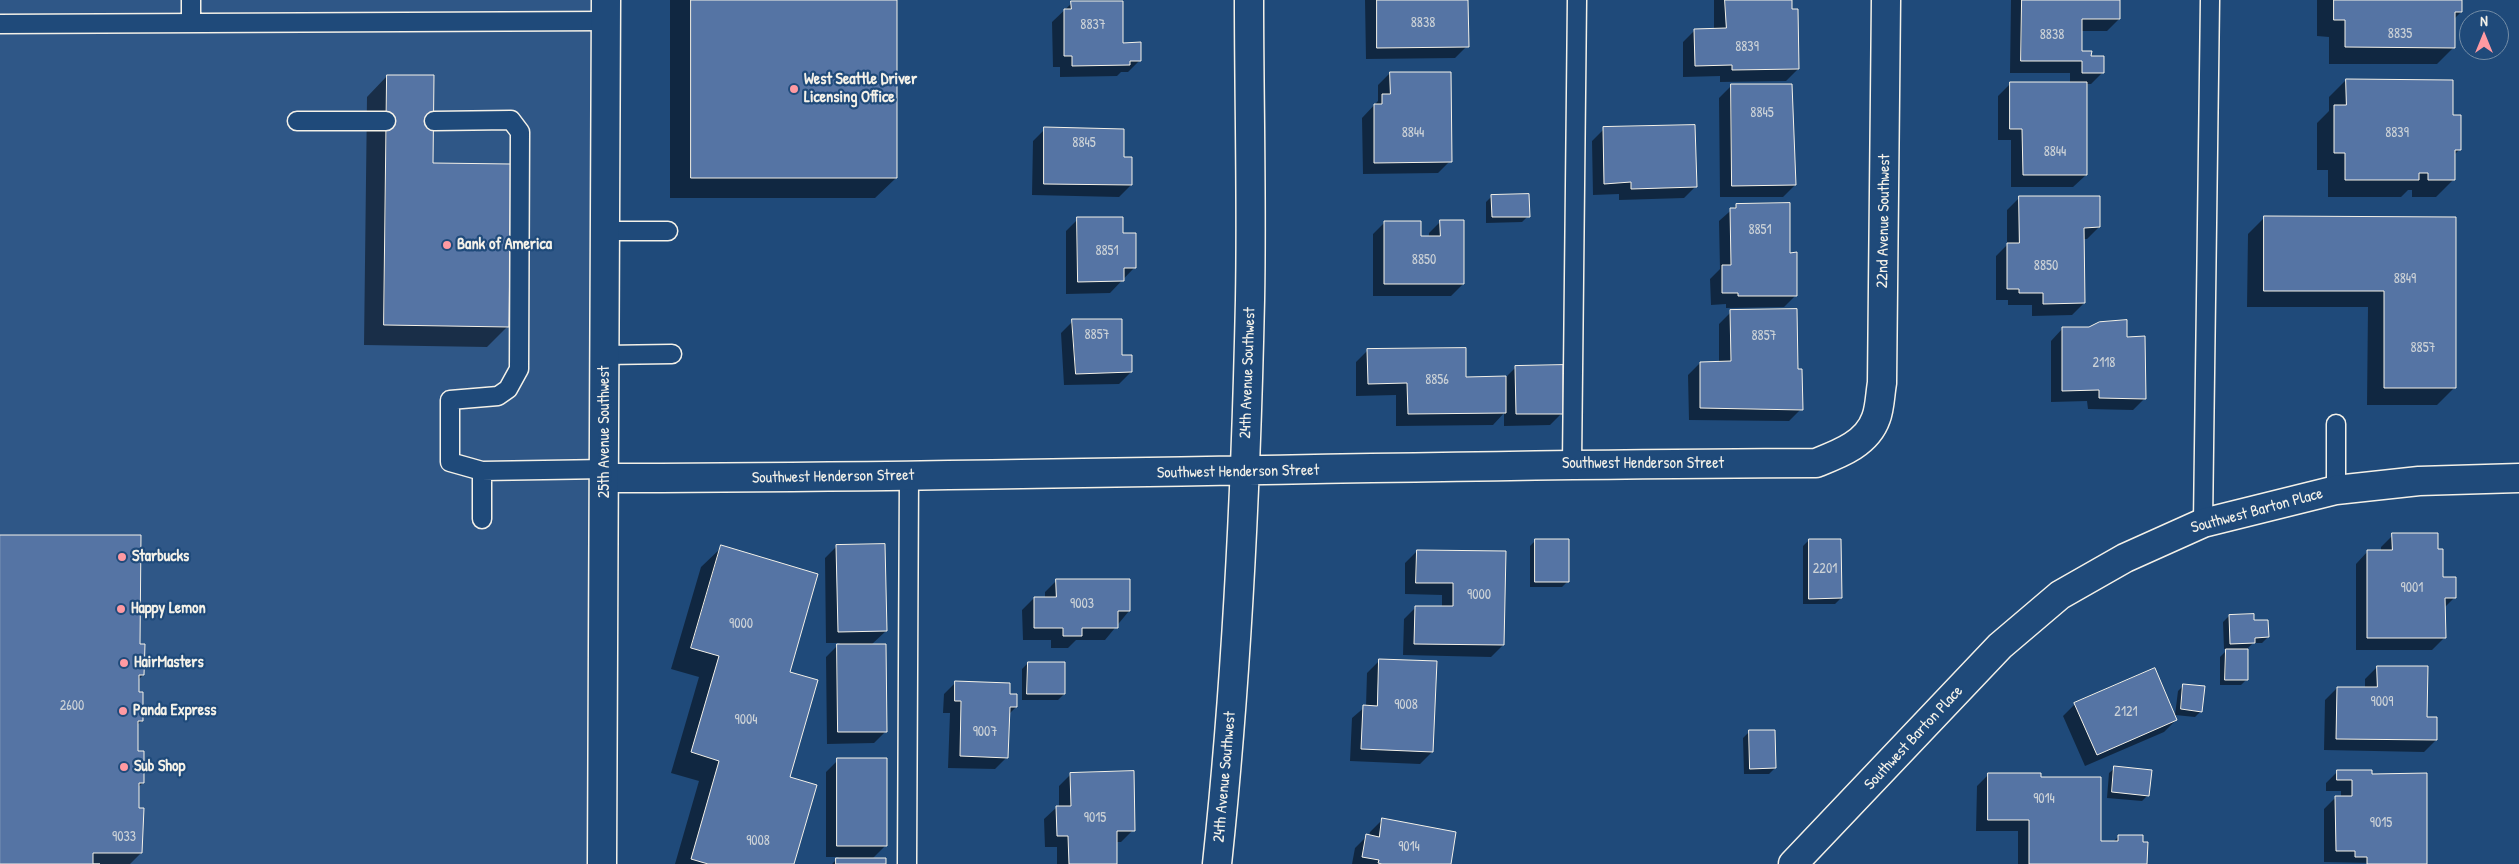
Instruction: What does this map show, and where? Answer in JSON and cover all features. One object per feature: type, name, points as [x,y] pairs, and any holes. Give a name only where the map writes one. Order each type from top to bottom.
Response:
[{"type":"street","name":"24th Avenue Southwest","points":[[1217,864],[1227,770],[1245,472],[1250,298],[1249,0]]},
{"type":"street","name":"22nd Avenue Southwest","points":[[1863,437],[1876,419],[1882,384],[1886,0]]},
{"type":"street","name":"25th Avenue Southwest","points":[[602,864],[606,474],[606,11]]},
{"type":"street","name":"Southwest Henderson Street","points":[[606,474],[909,476],[1245,472],[1572,464],[1816,463],[1848,450],[1863,437]]},
{"type":"street","name":"Southwest Barton Place","points":[[1805,860],[2000,646],[2060,595],[2125,558],[2202,523],[2336,490],[2419,481],[2519,478]]},
{"type":"lane","points":[[190,0],[191,23]]},
{"type":"lane","points":[[1572,464],[1577,0]]},
{"type":"lane","points":[[2202,523],[2210,0]]},
{"type":"lane","points":[[0,24],[191,23],[606,11]]},
{"type":"lane","name":"Southwest Henderson Street","points":[[434,121],[511,120],[520,132],[519,369],[508,389],[498,396],[450,400],[450,462],[482,471],[606,474]]},
{"type":"lane","points":[[297,121],[386,121]]},
{"type":"lane","points":[[606,231],[668,231]]},
{"type":"lane","points":[[605,355],[672,354]]},
{"type":"lane","points":[[2336,424],[2336,490]]},
{"type":"lane","points":[[482,471],[482,518]]},
{"type":"lane","points":[[906,864],[909,476]]},
{"type":"shaded area","points":[[0,0],[606,0],[602,864],[0,864]]},
{"type":"building","name":"West Seattle Driver Licensing Office","points":[[691,0],[897,0],[897,178],[691,178]]},
{"type":"building","points":[[1377,0],[1468,0],[1469,47],[1377,48]]},
{"type":"building","points":[[1725,0],[1792,0],[1792,9],[1798,9],[1799,69],[1732,70],[1732,65],[1695,66],[1694,29],[1726,28]]},
{"type":"building","points":[[2022,0],[2120,0],[2120,19],[2082,19],[2082,51],[2092,51],[2091,56],[2104,56],[2104,73],[2082,73],[2082,61],[2021,61]]},
{"type":"building","points":[[2334,0],[2462,0],[2462,10],[2455,12],[2455,48],[2345,47],[2345,20],[2334,20]]},
{"type":"building","points":[[1071,1],[1123,1],[1123,43],[1141,42],[1141,61],[1130,61],[1130,65],[1072,66],[1072,56],[1064,56],[1064,9],[1071,9]]},
{"type":"building","points":[[1390,72],[1451,72],[1452,162],[1374,163],[1374,104],[1382,104],[1382,94],[1390,94]]},
{"type":"building","name":"Bank of America","points":[[387,75],[434,75],[433,163],[511,164],[509,327],[384,325]]},
{"type":"building","points":[[2346,79],[2453,80],[2453,115],[2461,115],[2461,150],[2455,150],[2455,180],[2428,180],[2428,173],[2419,173],[2419,180],[2345,180],[2345,153],[2334,153],[2334,105],[2346,105]]},
{"type":"building","points":[[2010,82],[2087,82],[2087,175],[2023,175],[2022,129],[2010,129]]},
{"type":"building","points":[[1731,84],[1792,84],[1796,185],[1732,186]]},
{"type":"building","points":[[1695,125],[1697,187],[1631,189],[1631,182],[1604,184],[1603,127]]},
{"type":"building","points":[[1044,127],[1124,129],[1124,157],[1132,157],[1132,185],[1044,184]]},
{"type":"building","points":[[1529,194],[1530,217],[1492,217],[1491,195]]},
{"type":"building","points":[[2019,196],[2100,196],[2100,227],[2084,228],[2085,303],[2043,304],[2043,293],[2019,293],[2019,289],[2007,289],[2007,243],[2019,243]]},
{"type":"building","points":[[1790,203],[1790,253],[1797,252],[1797,296],[1738,296],[1738,293],[1722,293],[1722,265],[1731,265],[1730,208],[1736,208],[1736,204]]},
{"type":"building","points":[[2264,216],[2456,217],[2456,388],[2384,388],[2384,291],[2264,291]]},
{"type":"building","points":[[1077,217],[1123,217],[1123,233],[1136,233],[1136,268],[1124,268],[1124,281],[1078,282]]},
{"type":"building","points":[[1440,220],[1464,220],[1464,284],[1384,284],[1384,221],[1421,221],[1421,236],[1440,236]]},
{"type":"building","points":[[1797,309],[1798,369],[1802,369],[1803,410],[1700,408],[1700,362],[1731,361],[1730,310]]},
{"type":"building","points":[[1072,319],[1122,319],[1122,355],[1132,355],[1132,372],[1076,374]]},
{"type":"building","points":[[2127,320],[2127,337],[2145,336],[2146,399],[2099,398],[2099,390],[2062,391],[2062,327],[2089,327],[2099,322]]},
{"type":"building","points":[[1466,348],[1466,377],[1506,376],[1506,413],[1408,414],[1407,383],[1368,384],[1367,349]]},
{"type":"building","points":[[1563,365],[1563,414],[1516,414],[1515,366]]},
{"type":"building","points":[[2392,533],[2438,533],[2438,549],[2443,549],[2443,577],[2456,577],[2456,598],[2445,598],[2446,638],[2367,638],[2367,550],[2392,550]]},
{"type":"building","points":[[0,535],[141,535],[140,644],[145,644],[144,675],[139,675],[139,692],[143,692],[143,721],[138,721],[138,751],[144,751],[144,783],[139,783],[139,808],[144,808],[142,853],[93,853],[93,864],[0,864]]},
{"type":"building","points":[[1535,539],[1569,539],[1569,582],[1535,582]]},
{"type":"building","points":[[1809,539],[1841,539],[1842,598],[1809,599]]},
{"type":"building","points":[[885,544],[887,631],[838,632],[836,545]]},
{"type":"building","points":[[721,545],[818,574],[790,672],[818,680],[790,777],[817,785],[794,864],[708,864],[691,859],[719,761],[691,752],[719,656],[691,648]]},
{"type":"building","points":[[1417,550],[1506,551],[1504,645],[1414,644],[1415,606],[1453,606],[1453,583],[1416,583]]},
{"type":"building","points":[[1056,579],[1130,579],[1130,611],[1118,611],[1118,628],[1082,628],[1082,636],[1063,636],[1063,628],[1034,628],[1034,597],[1056,597]]},
{"type":"building","points":[[2254,614],[2254,620],[2268,620],[2269,637],[2255,638],[2255,643],[2230,644],[2229,615]]},
{"type":"building","points":[[837,644],[886,644],[887,732],[838,732]]},
{"type":"building","points":[[2226,649],[2248,649],[2248,680],[2225,680]]},
{"type":"building","points":[[1379,659],[1437,661],[1433,752],[1361,749],[1363,705],[1377,706]]},
{"type":"building","points":[[1028,662],[1065,662],[1065,694],[1027,694]]},
{"type":"building","points":[[2377,666],[2428,666],[2427,717],[2437,717],[2437,740],[2336,739],[2337,687],[2377,687]]},
{"type":"building","points":[[2155,668],[2177,720],[2097,755],[2074,703]]},
{"type":"building","points":[[955,681],[1010,683],[1010,694],[1017,694],[1017,707],[1010,707],[1008,758],[960,756],[961,701],[955,701]]},
{"type":"building","points":[[2183,684],[2205,686],[2202,712],[2181,709]]},
{"type":"building","points":[[1749,730],[1775,730],[1776,768],[1750,769]]},
{"type":"building","points":[[837,758],[887,758],[887,846],[837,846]]},
{"type":"building","points":[[2114,766],[2152,770],[2149,796],[2112,792]]},
{"type":"building","points":[[2337,770],[2372,770],[2372,774],[2427,773],[2427,864],[2367,864],[2367,857],[2355,857],[2355,851],[2336,851],[2335,796],[2352,796],[2352,780],[2337,780]]},
{"type":"building","points":[[1134,771],[1135,831],[1117,831],[1117,864],[1069,864],[1068,836],[1057,836],[1056,806],[1071,806],[1070,773]]},
{"type":"building","points":[[1988,773],[2041,773],[2041,777],[2101,777],[2101,841],[2118,841],[2118,835],[2143,835],[2143,842],[2148,842],[2147,864],[2029,864],[2029,820],[1988,820]]},
{"type":"building","points":[[1382,818],[1456,832],[1451,864],[1382,864],[1378,863],[1379,860],[1362,857],[1366,834],[1379,837]]},
{"type":"building","points":[[836,858],[886,858],[886,864],[836,864]]},
{"type":"place","name":"West Seattle Driver Licensing Office","points":[[794,89]]},
{"type":"place","name":"Bank of America","points":[[447,245]]},
{"type":"place","name":"Starbucks","points":[[122,557]]},
{"type":"place","name":"Happy Lemon","points":[[121,609]]},
{"type":"place","name":"HairMasters","points":[[124,663]]},
{"type":"place","name":"Panda Express","points":[[123,711]]},
{"type":"place","name":"Sub Shop","points":[[124,767]]}]
